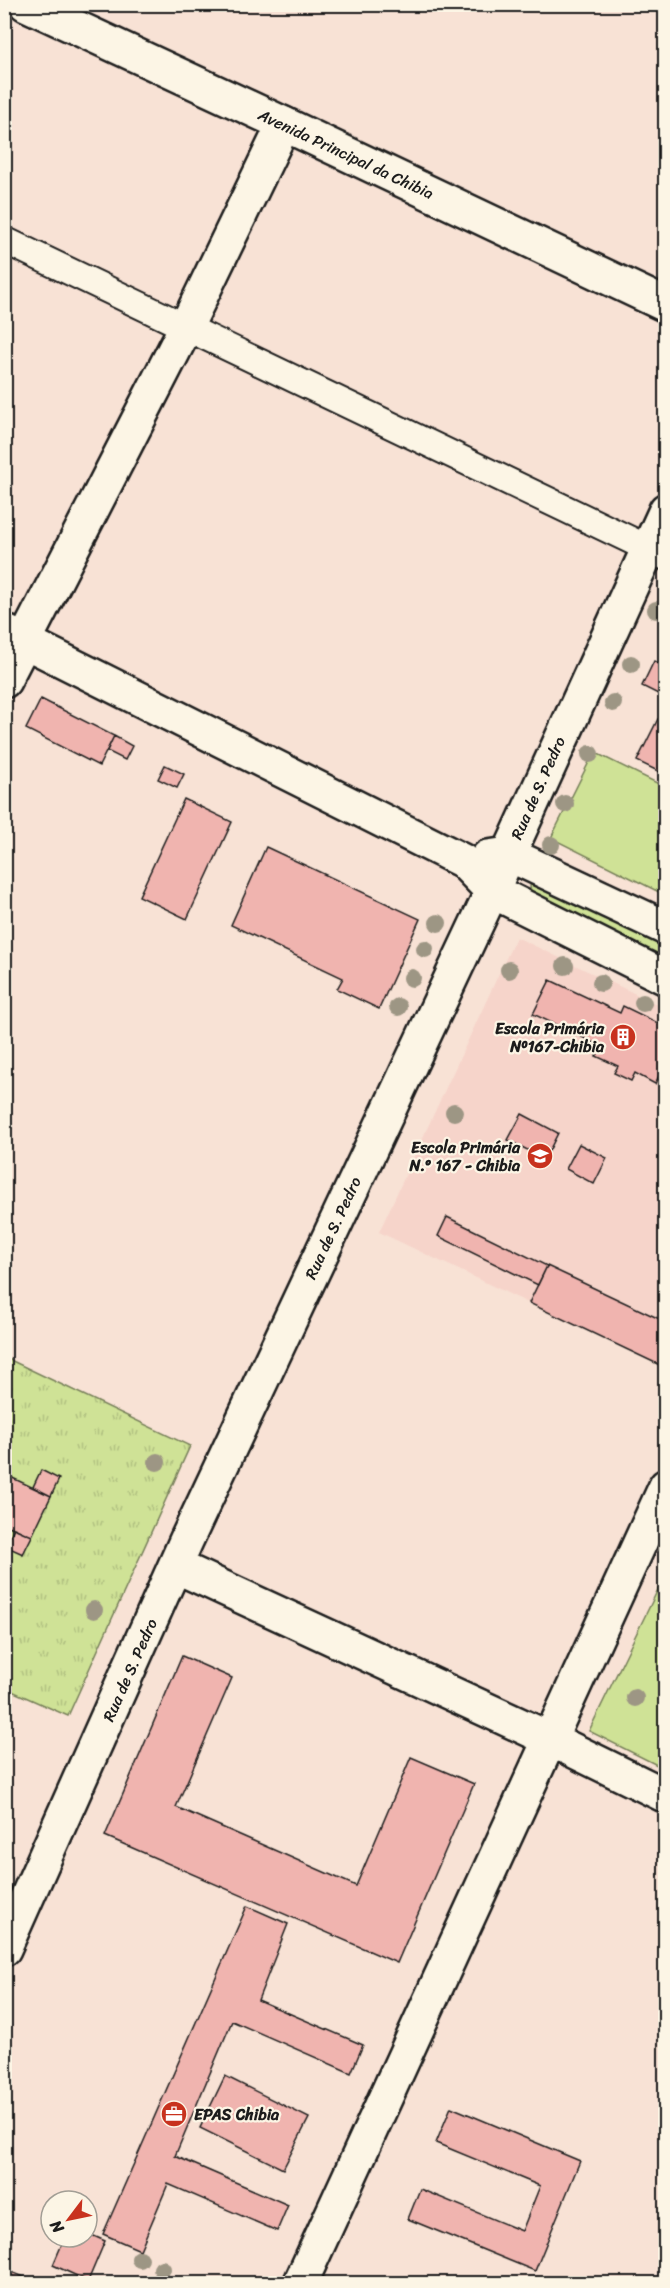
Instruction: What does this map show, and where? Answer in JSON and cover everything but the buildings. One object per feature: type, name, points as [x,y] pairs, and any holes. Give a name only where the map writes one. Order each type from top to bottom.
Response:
[{"type":"street","name":"Avenida Principal da Chibia","points":[[26,4],[666,305]]},
{"type":"street","points":[[4,681],[14,636],[186,327],[284,124]]},
{"type":"street","points":[[4,240],[656,553]]},
{"type":"street","name":"Rua de S. Pedro","points":[[4,1949],[186,1541],[508,854],[656,553],[666,510]]},
{"type":"street","points":[[14,636],[463,861],[492,891],[666,978]]},
{"type":"street","points":[[463,861],[508,854],[666,928]]},
{"type":"street","points":[[300,2283],[666,1486]]},
{"type":"street","points":[[176,1566],[550,1739],[666,1796]]},
{"type":"shaded area","name":"Escola Primária N.º 167 - Chibia","points":[[516,937],[665,1008],[665,1368],[379,1232]]},
{"type":"green space","points":[[594,752],[665,787],[665,895],[551,838]]},
{"type":"green space","points":[[534,882],[665,944],[665,962],[531,892],[530,886]]},
{"type":"green space","points":[[4,1357],[190,1446],[68,1716],[5,1688]]},
{"type":"green space","points":[[665,1575],[665,1769],[589,1731]]},
{"type":"place","name":"Escola Primária N⁰167-Chibia","points":[[623,1037]]},
{"type":"place","name":"Escola Primária N.º 167 - Chibia","points":[[540,1156]]},
{"type":"place","name":"EPAS Chibia","points":[[174,2114]]}]
